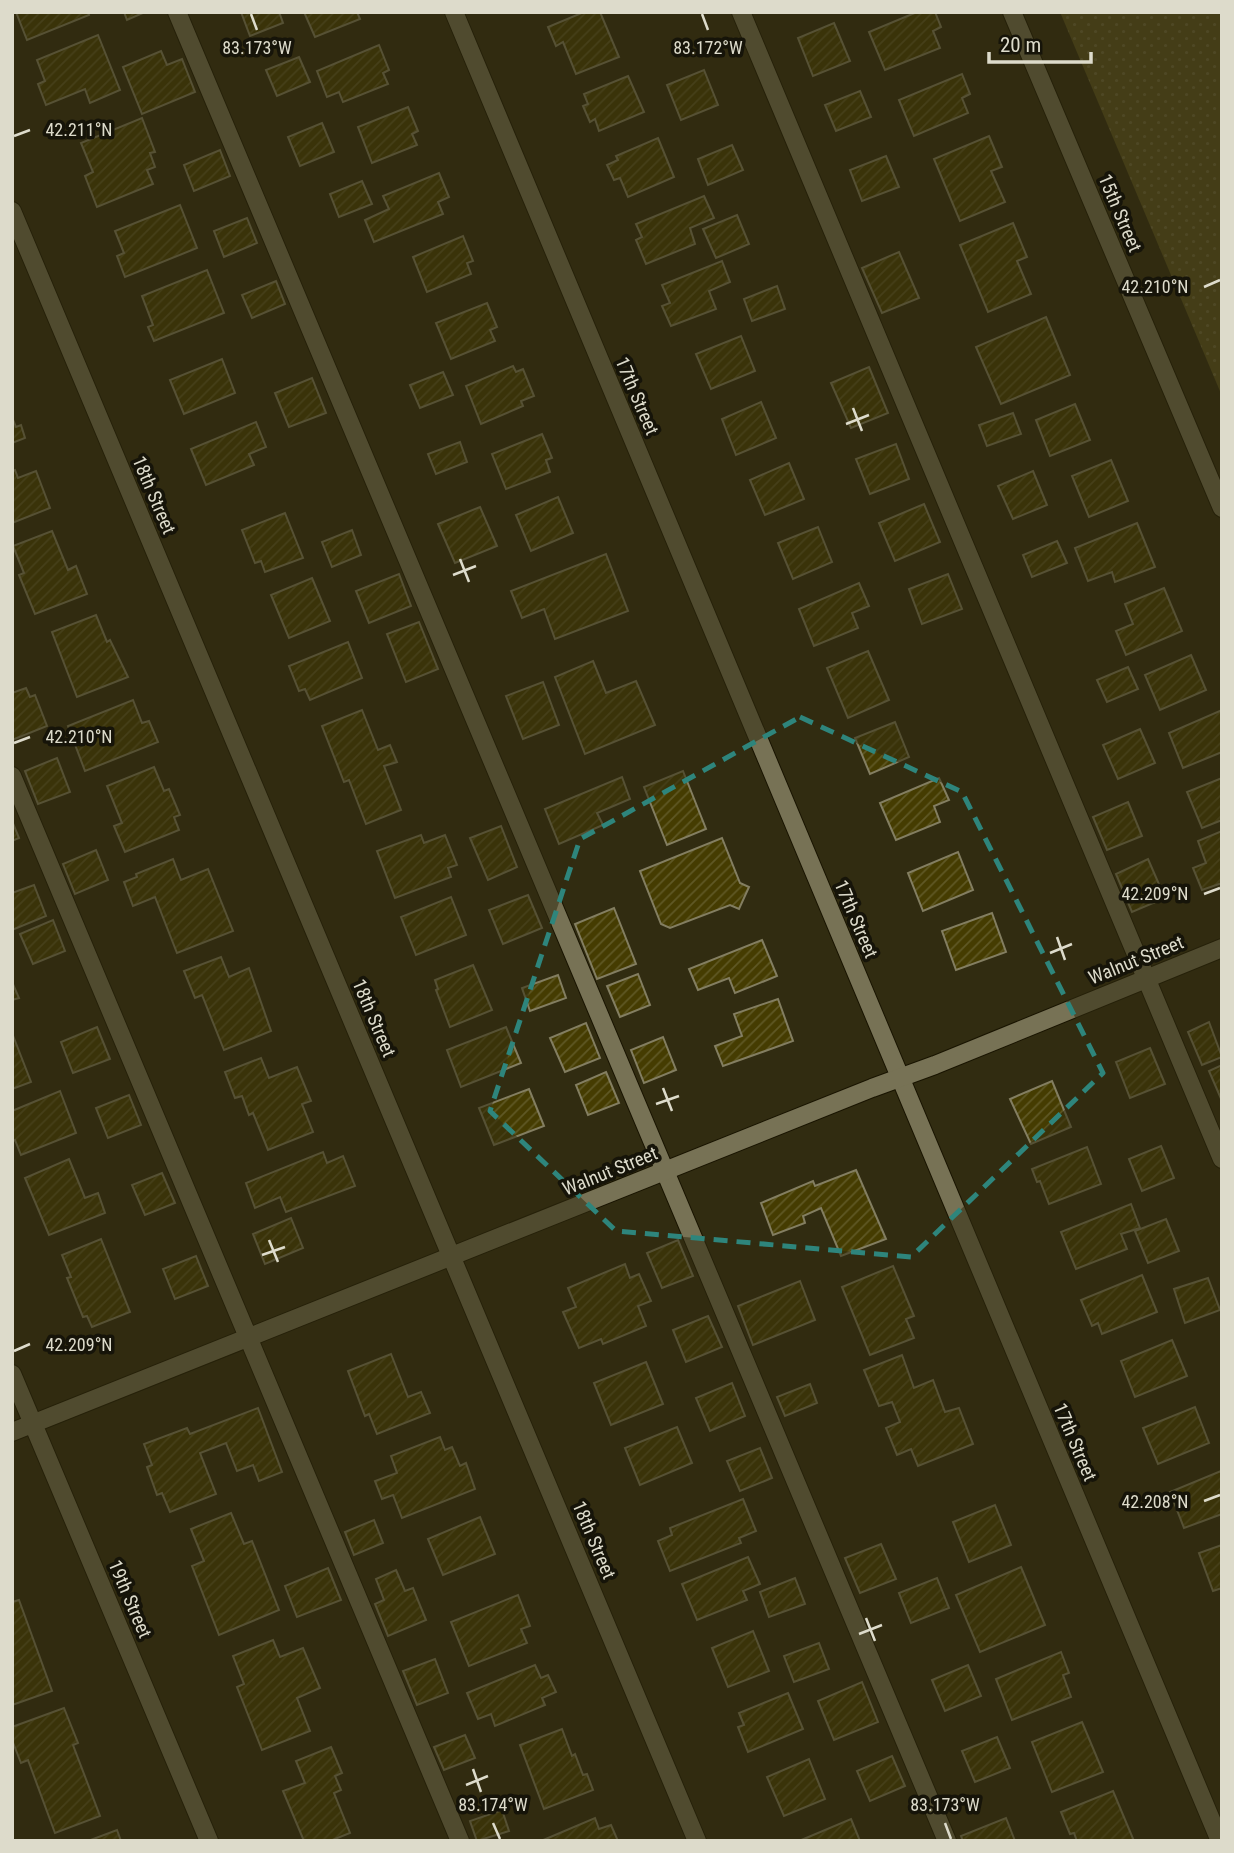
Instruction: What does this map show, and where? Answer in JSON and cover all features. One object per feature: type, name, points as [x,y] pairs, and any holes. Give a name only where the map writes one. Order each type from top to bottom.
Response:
[{"type":"street","points":[[177,12],[947,1841]]},
{"type":"street","name":"17th Street","points":[[454,12],[1220,1841]]},
{"type":"street","points":[[741,12],[1222,1159]]},
{"type":"street","name":"15th Street","points":[[1012,12],[1222,508]]},
{"type":"street","name":"18th Street","points":[[12,211],[697,1841]]},
{"type":"street","points":[[12,776],[460,1841]]},
{"type":"street","name":"Walnut Street","points":[[12,1432],[1222,948]]},
{"type":"street","name":"19th Street","points":[[12,1374],[209,1841]]},
{"type":"highlighted area","points":[[800,717],[962,792],[1103,1073],[911,1257],[616,1231],[490,1111],[580,839]]},
{"type":"shaded area","points":[[1060,12],[1222,12],[1222,396]]},
{"type":"building","points":[[16,12],[88,12],[89,15],[27,40]]},
{"type":"building","points":[[124,12],[145,12],[127,20]]},
{"type":"building","points":[[241,12],[279,12],[283,23],[250,36]]},
{"type":"building","points":[[304,12],[357,12],[360,19],[315,37]]},
{"type":"building","points":[[584,12],[600,12],[619,57],[576,74],[563,42],[556,46],[548,27]]},
{"type":"building","points":[[917,12],[935,12],[941,27],[933,31],[940,48],[885,70],[869,32]]},
{"type":"building","points":[[834,23],[850,61],[813,76],[798,38]]},
{"type":"building","points":[[98,35],[120,90],[90,103],[85,89],[46,105],[38,84],[45,81],[37,60]]},
{"type":"building","points":[[379,45],[389,70],[383,73],[388,84],[343,102],[339,92],[327,97],[317,71]]},
{"type":"building","points":[[161,51],[167,65],[182,59],[195,92],[142,114],[123,67]]},
{"type":"building","points":[[299,57],[310,82],[277,96],[266,70]]},
{"type":"building","points":[[704,70],[718,105],[681,120],[667,85]]},
{"type":"building","points":[[962,74],[970,94],[962,98],[968,113],[914,136],[899,100]]},
{"type":"building","points":[[628,76],[644,112],[599,131],[595,119],[590,122],[583,106],[588,104],[584,94]]},
{"type":"building","points":[[860,91],[871,117],[836,131],[825,105]]},
{"type":"building","points":[[408,107],[418,131],[412,134],[417,145],[372,163],[358,127]]},
{"type":"building","points":[[142,118],[155,152],[150,153],[155,167],[147,170],[153,184],[97,207],[85,176],[93,172],[81,143]]},
{"type":"building","points":[[322,123],[334,152],[300,166],[288,137]]},
{"type":"building","points":[[989,136],[1002,167],[991,171],[1005,202],[960,221],[934,159]]},
{"type":"building","points":[[658,138],[674,177],[628,197],[620,178],[614,180],[607,165],[618,160],[616,156]]},
{"type":"building","points":[[732,145],[743,170],[708,185],[698,159]]},
{"type":"building","points":[[220,150],[230,176],[194,191],[184,165]]},
{"type":"building","points":[[886,156],[899,187],[862,201],[850,170]]},
{"type":"building","points":[[439,173],[449,197],[438,202],[443,214],[374,242],[365,220],[389,209],[383,196]]},
{"type":"building","points":[[362,181],[372,204],[339,217],[330,194]]},
{"type":"building","points":[[704,196],[714,218],[690,228],[695,244],[646,264],[636,240],[642,237],[636,224]]},
{"type":"building","points":[[180,205],[197,248],[125,277],[117,256],[124,253],[115,231]]},
{"type":"building","points":[[737,215],[749,244],[716,258],[703,229]]},
{"type":"building","points":[[247,218],[257,243],[224,257],[214,231]]},
{"type":"building","points":[[1013,223],[1027,257],[1017,261],[1031,294],[988,312],[960,245]]},
{"type":"building","points":[[463,236],[473,261],[467,263],[471,274],[427,292],[413,257]]},
{"type":"building","points":[[899,252],[919,298],[882,313],[862,268]]},
{"type":"building","points":[[722,261],[730,282],[709,291],[716,309],[671,326],[662,306],[670,303],[662,285]]},
{"type":"building","points":[[207,270],[224,313],[154,341],[148,327],[153,325],[142,296]]},
{"type":"building","points":[[276,281],[285,304],[252,318],[242,295]]},
{"type":"building","points":[[777,286],[785,309],[752,321],[744,299]]},
{"type":"building","points":[[487,303],[497,327],[490,330],[495,341],[451,359],[436,323]]},
{"type":"building","points":[[1046,317],[1070,375],[1001,404],[976,347]]},
{"type":"building","points":[[741,336],[755,371],[711,389],[696,354]]},
{"type":"building","points":[[222,359],[235,393],[184,414],[170,380]]},
{"type":"building","points":[[513,366],[516,372],[523,369],[534,396],[521,401],[523,406],[481,424],[466,386]]},
{"type":"building","points":[[869,367],[888,413],[851,428],[831,383]]},
{"type":"building","points":[[443,372],[453,395],[420,408],[410,385]]},
{"type":"building","points":[[312,378],[326,413],[289,427],[275,393]]},
{"type":"building","points":[[761,402],[776,438],[736,455],[722,419]]},
{"type":"building","points":[[1075,404],[1090,440],[1050,456],[1036,420]]},
{"type":"building","points":[[1013,413],[1021,434],[987,446],[979,425]]},
{"type":"building","points":[[12,417],[16,427],[21,425],[25,438],[12,443]]},
{"type":"building","points":[[256,422],[266,447],[249,454],[254,465],[206,485],[191,449]]},
{"type":"building","points":[[542,434],[552,458],[546,460],[550,472],[506,489],[492,454]]},
{"type":"building","points":[[460,442],[467,462],[436,474],[428,454]]},
{"type":"building","points":[[896,444],[909,479],[870,494],[856,459]]},
{"type":"building","points":[[1111,460],[1128,501],[1089,517],[1072,476]]},
{"type":"building","points":[[789,463],[804,499],[765,515],[750,480]]},
{"type":"building","points":[[15,470],[18,478],[36,471],[50,508],[12,523],[12,471]]},
{"type":"building","points":[[1033,471],[1047,505],[1013,519],[998,486]]},
{"type":"building","points":[[558,497],[573,533],[531,551],[516,515]]},
{"type":"building","points":[[924,504],[940,542],[895,561],[879,523]]},
{"type":"building","points":[[480,507],[497,546],[455,563],[438,524]]},
{"type":"building","points":[[285,513],[303,558],[265,572],[261,561],[255,563],[242,530]]},
{"type":"building","points":[[1137,523],[1155,567],[1115,582],[1112,572],[1088,581],[1075,548]]},
{"type":"building","points":[[818,527],[832,562],[793,579],[778,543]]},
{"type":"building","points":[[352,530],[361,555],[332,567],[322,542]]},
{"type":"building","points":[[52,531],[68,570],[76,566],[87,594],[35,614],[19,575],[24,573],[13,546]]},
{"type":"building","points":[[1057,541],[1067,563],[1032,577],[1023,555]]},
{"type":"building","points":[[606,554],[628,611],[555,639],[544,609],[522,618],[511,591]]},
{"type":"building","points":[[399,574],[411,606],[369,623],[356,591]]},
{"type":"building","points":[[948,574],[962,609],[922,624],[909,589]]},
{"type":"building","points":[[312,578],[330,621],[289,638],[271,595]]},
{"type":"building","points":[[859,583],[869,606],[852,613],[858,628],[814,646],[799,609]]},
{"type":"building","points":[[1164,588],[1182,631],[1126,655],[1116,631],[1133,624],[1125,604]]},
{"type":"building","points":[[96,615],[107,642],[110,640],[128,677],[77,697],[52,632]]},
{"type":"building","points":[[419,622],[438,669],[406,682],[387,634]]},
{"type":"building","points":[[348,642],[362,678],[310,700],[305,689],[299,691],[289,666]]},
{"type":"building","points":[[868,651],[889,700],[848,718],[827,668]]},
{"type":"building","points":[[1191,655],[1206,690],[1160,710],[1145,675]]},
{"type":"building","points":[[593,661],[606,693],[636,681],[655,725],[585,754],[555,677]]},
{"type":"building","points":[[1128,667],[1138,689],[1107,702],[1097,680]]},
{"type":"building","points":[[543,682],[559,725],[523,739],[506,696]]},
{"type":"building","points":[[26,688],[30,697],[35,695],[47,726],[12,740],[12,693]]},
{"type":"building","points":[[133,700],[142,723],[149,721],[158,742],[85,771],[68,726]]},
{"type":"building","points":[[362,710],[378,750],[390,745],[397,762],[384,766],[401,810],[366,824],[349,780],[344,782],[322,726]]},
{"type":"building","points":[[1222,710],[1222,752],[1183,768],[1169,733]]},
{"type":"building","points":[[895,722],[909,757],[870,774],[855,738]]},
{"type":"building","points":[[1140,729],[1155,763],[1118,779],[1103,745]]},
{"type":"building","points":[[57,758],[70,792],[38,804],[25,771]]},
{"type":"building","points":[[154,767],[164,791],[169,789],[180,815],[174,817],[179,830],[125,852],[114,826],[122,823],[107,786]]},
{"type":"building","points":[[683,771],[706,829],[667,845],[644,787]]},
{"type":"building","points":[[622,777],[630,799],[597,813],[603,825],[559,844],[545,809]]},
{"type":"building","points":[[939,778],[949,800],[934,806],[940,822],[896,840],[880,803]]},
{"type":"building","points":[[1222,778],[1222,820],[1202,828],[1187,792]]},
{"type":"building","points":[[1128,802],[1142,836],[1107,850],[1093,817]]},
{"type":"building","points":[[12,821],[19,838],[12,841]]},
{"type":"building","points":[[501,826],[517,867],[488,880],[470,838]]},
{"type":"building","points":[[1222,831],[1222,883],[1202,890],[1193,868],[1206,863],[1198,841]]},
{"type":"building","points":[[421,835],[424,843],[445,835],[457,865],[448,868],[451,877],[395,898],[377,851]]},
{"type":"building","points":[[722,838],[740,883],[749,887],[739,909],[730,905],[670,928],[661,924],[640,871]]},
{"type":"building","points":[[96,850],[108,880],[75,894],[63,864]]},
{"type":"building","points":[[958,852],[973,890],[923,911],[908,873]]},
{"type":"building","points":[[173,859],[181,880],[208,869],[233,931],[177,953],[155,897],[133,906],[124,882],[137,877],[136,874]]},
{"type":"building","points":[[1148,859],[1165,898],[1132,912],[1116,874]]},
{"type":"building","points":[[34,885],[46,916],[12,930],[12,893]]},
{"type":"building","points":[[528,895],[542,928],[503,944],[489,910]]},
{"type":"building","points":[[451,897],[466,935],[416,955],[401,917]]},
{"type":"building","points":[[614,908],[636,964],[597,979],[575,924]]},
{"type":"building","points":[[992,913],[1006,952],[956,970],[942,931]]},
{"type":"building","points":[[53,920],[65,951],[33,964],[20,934]]},
{"type":"building","points":[[762,940],[777,976],[735,993],[729,978],[698,990],[689,969]]},
{"type":"building","points":[[221,957],[229,977],[249,968],[271,1031],[224,1050],[202,995],[195,998],[184,971]]},
{"type":"building","points":[[473,965],[492,1010],[450,1027],[435,980]]},
{"type":"building","points":[[638,974],[650,1005],[620,1017],[607,986]]},
{"type":"building","points":[[558,975],[566,998],[530,1011],[522,988]]},
{"type":"building","points":[[12,982],[19,998],[12,1000]]},
{"type":"building","points":[[778,999],[793,1041],[723,1066],[715,1046],[742,1036],[734,1014]]},
{"type":"building","points":[[1209,1022],[1222,1057],[1202,1065],[1188,1032]]},
{"type":"building","points":[[586,1023],[600,1058],[565,1072],[550,1038]]},
{"type":"building","points":[[97,1027],[110,1059],[73,1073],[61,1042]]},
{"type":"building","points":[[506,1027],[521,1063],[461,1087],[447,1050]]},
{"type":"building","points":[[12,1033],[31,1082],[12,1089]]},
{"type":"building","points":[[663,1037],[676,1070],[644,1083],[631,1050]]},
{"type":"building","points":[[1150,1048],[1165,1084],[1130,1098],[1116,1062]]},
{"type":"building","points":[[261,1058],[269,1078],[297,1067],[311,1101],[302,1104],[313,1132],[268,1150],[253,1113],[249,1115],[242,1096],[235,1098],[225,1072]]},
{"type":"building","points":[[1222,1065],[1222,1101],[1209,1071]]},
{"type":"building","points":[[606,1072],[619,1103],[588,1115],[576,1085]]},
{"type":"building","points":[[1052,1081],[1071,1127],[1031,1144],[1010,1099]]},
{"type":"building","points":[[529,1089],[544,1126],[494,1145],[479,1108]]},
{"type":"building","points":[[60,1091],[76,1133],[21,1155],[15,1140],[12,1141],[12,1111]]},
{"type":"building","points":[[129,1095],[141,1125],[108,1138],[96,1108]]},
{"type":"building","points":[[1161,1146],[1174,1178],[1142,1191],[1129,1159]]},
{"type":"building","points":[[1087,1147],[1101,1184],[1049,1204],[1032,1169]]},
{"type":"building","points":[[323,1152],[327,1163],[343,1156],[355,1186],[286,1212],[280,1197],[255,1208],[246,1183]]},
{"type":"building","points":[[69,1159],[85,1198],[98,1193],[105,1213],[49,1235],[25,1178]]},
{"type":"building","points":[[856,1170],[886,1239],[841,1256],[821,1208],[803,1216],[805,1223],[773,1235],[761,1203],[813,1181],[815,1186]]},
{"type":"building","points":[[162,1173],[175,1203],[145,1215],[132,1185]]},
{"type":"building","points":[[1131,1204],[1140,1228],[1121,1234],[1127,1249],[1076,1269],[1061,1232]]},
{"type":"building","points":[[291,1218],[303,1248],[265,1264],[253,1234]]},
{"type":"building","points":[[1166,1219],[1179,1251],[1148,1263],[1135,1231]]},
{"type":"building","points":[[101,1239],[130,1312],[92,1327],[87,1316],[83,1317],[67,1278],[71,1277],[62,1255]]},
{"type":"building","points":[[678,1240],[693,1276],[662,1288],[647,1253]]},
{"type":"building","points":[[196,1256],[208,1286],[175,1299],[163,1269]]},
{"type":"building","points":[[625,1264],[630,1278],[639,1274],[651,1301],[638,1306],[646,1326],[603,1344],[601,1339],[579,1348],[563,1312],[576,1307],[568,1288]]},
{"type":"building","points":[[893,1266],[914,1316],[906,1319],[914,1338],[870,1355],[842,1287]]},
{"type":"building","points":[[1142,1275],[1157,1312],[1102,1334],[1098,1323],[1092,1326],[1081,1300]]},
{"type":"building","points":[[1208,1278],[1220,1310],[1185,1323],[1174,1289]]},
{"type":"building","points":[[800,1281],[815,1320],[753,1345],[738,1306]]},
{"type":"building","points":[[708,1316],[722,1347],[686,1362],[673,1330]]},
{"type":"building","points":[[1172,1340],[1187,1376],[1135,1397],[1121,1361]]},
{"type":"building","points":[[391,1354],[408,1397],[421,1392],[430,1413],[377,1434],[369,1414],[365,1416],[348,1371]]},
{"type":"building","points":[[902,1355],[914,1388],[933,1380],[945,1412],[959,1408],[973,1444],[918,1466],[911,1449],[897,1455],[886,1428],[900,1422],[892,1402],[879,1406],[864,1370]]},
{"type":"building","points":[[646,1362],[663,1404],[611,1425],[594,1383]]},
{"type":"building","points":[[732,1383],[745,1416],[710,1431],[696,1398]]},
{"type":"building","points":[[810,1384],[817,1403],[785,1416],[777,1397]]},
{"type":"building","points":[[1195,1407],[1209,1443],[1158,1464],[1143,1428]]},
{"type":"building","points":[[258,1408],[282,1472],[259,1481],[253,1465],[237,1471],[226,1443],[200,1453],[216,1494],[170,1512],[162,1493],[157,1495],[147,1467],[152,1465],[144,1444],[187,1428],[190,1434]]},
{"type":"building","points":[[677,1427],[692,1463],[640,1485],[625,1448]]},
{"type":"building","points":[[440,1437],[445,1450],[452,1447],[460,1466],[466,1463],[475,1489],[402,1518],[393,1495],[382,1499],[375,1481],[397,1473],[391,1456]]},
{"type":"building","points":[[760,1448],[772,1478],[740,1491],[727,1461]]},
{"type":"building","points":[[1221,1471],[1222,1514],[1184,1528],[1170,1492]]},
{"type":"building","points":[[743,1499],[756,1531],[739,1538],[741,1543],[670,1571],[658,1541],[672,1535],[670,1528]]},
{"type":"building","points":[[995,1505],[1011,1545],[969,1562],[953,1522]]},
{"type":"building","points":[[231,1513],[244,1544],[252,1541],[279,1610],[219,1635],[192,1566],[204,1561],[191,1529]]},
{"type":"building","points":[[480,1517],[495,1554],[443,1575],[428,1539]]},
{"type":"building","points":[[374,1520],[383,1543],[354,1555],[345,1532]]},
{"type":"building","points":[[881,1544],[896,1579],[860,1593],[845,1558]]},
{"type":"building","points":[[1222,1545],[1222,1588],[1213,1591],[1199,1553]]},
{"type":"building","points":[[748,1557],[760,1584],[743,1591],[747,1600],[697,1620],[682,1584]]},
{"type":"building","points":[[1021,1567],[1045,1625],[980,1652],[956,1595]]},
{"type":"building","points":[[328,1568],[341,1600],[297,1617],[285,1586]]},
{"type":"building","points":[[396,1570],[405,1591],[413,1588],[426,1620],[388,1636],[375,1604],[384,1600],[376,1579]]},
{"type":"building","points":[[795,1578],[805,1604],[769,1617],[760,1592]]},
{"type":"building","points":[[937,1578],[949,1608],[911,1623],[899,1593]]},
{"type":"building","points":[[518,1595],[530,1626],[521,1629],[527,1643],[469,1666],[451,1622]]},
{"type":"building","points":[[19,1600],[52,1691],[12,1705],[12,1602]]},
{"type":"building","points":[[753,1631],[769,1671],[728,1687],[712,1648]]},
{"type":"building","points":[[273,1640],[280,1657],[303,1648],[320,1688],[297,1698],[310,1731],[262,1750],[237,1687],[244,1684],[233,1656]]},
{"type":"building","points":[[819,1643],[829,1669],[794,1682],[784,1656]]},
{"type":"building","points":[[1061,1652],[1069,1673],[1063,1675],[1071,1697],[1012,1720],[996,1679]]},
{"type":"building","points":[[435,1659],[448,1693],[417,1705],[403,1671]]},
{"type":"building","points":[[535,1665],[541,1678],[548,1675],[556,1692],[542,1698],[545,1705],[495,1726],[491,1714],[478,1719],[467,1693]]},
{"type":"building","points":[[968,1665],[981,1696],[945,1711],[932,1680]]},
{"type":"building","points":[[862,1682],[878,1722],[834,1740],[818,1701]]},
{"type":"building","points":[[788,1693],[803,1729],[748,1752],[738,1727],[744,1725],[739,1713]]},
{"type":"building","points":[[64,1708],[78,1743],[73,1745],[100,1816],[55,1833],[28,1760],[21,1763],[12,1740],[12,1727]]},
{"type":"building","points":[[1082,1722],[1103,1772],[1052,1792],[1032,1742]]},
{"type":"building","points":[[562,1729],[572,1756],[575,1754],[583,1775],[587,1774],[593,1790],[544,1809],[520,1745]]},
{"type":"building","points":[[465,1735],[475,1758],[444,1770],[434,1747]]},
{"type":"building","points":[[997,1737],[1010,1768],[975,1782],[962,1751]]},
{"type":"building","points":[[331,1747],[342,1773],[335,1776],[341,1790],[334,1793],[350,1833],[330,1841],[304,1841],[283,1791],[305,1783],[296,1761]]},
{"type":"building","points":[[892,1756],[905,1786],[870,1801],[857,1771]]},
{"type":"building","points":[[809,1759],[825,1799],[784,1816],[767,1777]]},
{"type":"building","points":[[1113,1791],[1134,1841],[1077,1841],[1074,1833],[1070,1834],[1061,1812]]},
{"type":"building","points":[[502,1810],[509,1831],[477,1841],[470,1821]]},
{"type":"building","points":[[595,1818],[599,1829],[611,1825],[618,1841],[541,1841]]},
{"type":"building","points":[[1006,1818],[1015,1841],[963,1841],[961,1836]]},
{"type":"building","points":[[851,1819],[860,1841],[799,1841]]},
{"type":"building","points":[[117,1830],[121,1841],[88,1841]]}]
